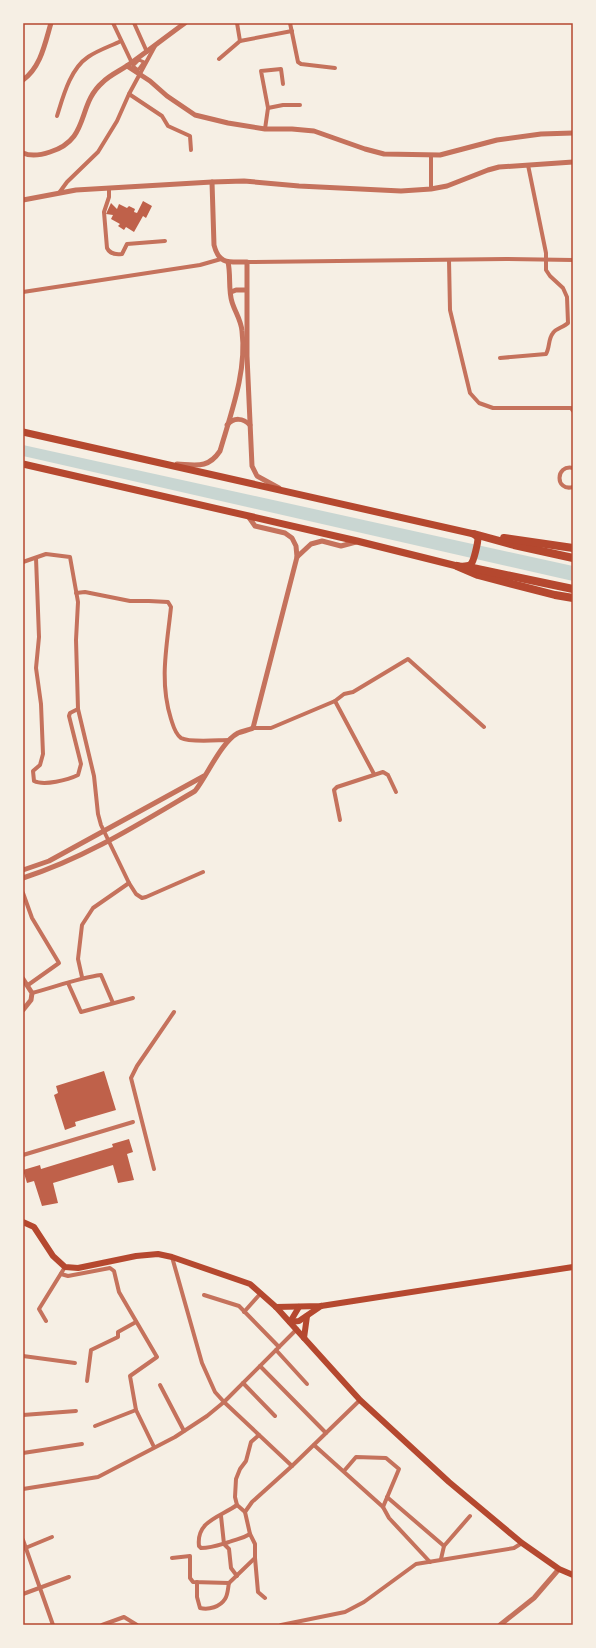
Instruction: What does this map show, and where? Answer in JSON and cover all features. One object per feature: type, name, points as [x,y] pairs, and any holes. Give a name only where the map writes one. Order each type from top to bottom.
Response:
[{"type":"highway","points":[[474,534],[573,548]]},
{"type":"highway","points":[[474,534],[514,545],[573,558]]},
{"type":"highway","points":[[457,566],[573,589]]},
{"type":"highway","points":[[457,566],[478,575],[555,596],[573,598]]},
{"type":"main road","points":[[23,432],[474,534],[478,538],[478,542],[473,561],[468,565],[457,566],[357,541],[23,464]]},
{"type":"main road","points":[[23,1222],[34,1226],[53,1256],[64,1267],[78,1268],[136,1256],[158,1254],[172,1257],[250,1284],[276,1307],[297,1329],[360,1400],[449,1482],[522,1543],[559,1569],[573,1575]]},
{"type":"main road","points":[[276,1307],[321,1306],[573,1267]]},
{"type":"main road","points":[[290,1322],[299,1321],[321,1306]]},
{"type":"main road","points":[[290,1322],[299,1307]]},
{"type":"main road","points":[[304,1338],[307,1316]]},
{"type":"street","points":[[23,80],[34,71],[51,23]]},
{"type":"street","points":[[113,23],[132,66],[167,96],[195,115],[228,123],[265,129],[314,131],[384,154],[440,155],[497,140],[541,134],[573,133]]},
{"type":"street","points":[[134,23],[147,52]]},
{"type":"street","points":[[23,154],[33,156],[47,153],[59,149],[69,143],[78,132],[88,103],[96,88],[110,76],[132,66],[166,36],[185,23]]},
{"type":"street","points":[[237,23],[240,41]]},
{"type":"street","points":[[290,23],[298,62],[301,64],[335,68]]},
{"type":"street","points":[[219,59],[240,41],[292,32]]},
{"type":"street","points":[[57,116],[67,87],[80,65],[88,57],[122,41]]},
{"type":"street","points":[[59,193],[66,182],[98,152],[117,121],[129,94],[155,46]]},
{"type":"street","points":[[265,129],[268,108],[261,71],[281,69],[283,84]]},
{"type":"street","points":[[129,94],[162,116],[168,126],[190,136],[191,150]]},
{"type":"street","points":[[268,108],[282,105],[300,105]]},
{"type":"street","points":[[431,155],[432,189]]},
{"type":"street","points":[[23,200],[59,193],[109,188],[244,181],[299,186],[401,191],[432,189],[447,186],[494,168],[573,162]]},
{"type":"street","points":[[500,358],[546,354],[550,347],[549,339],[553,332],[563,328],[568,323],[567,297],[563,288],[547,273],[546,253],[528,165]]},
{"type":"street","points":[[212,182],[214,245],[216,254],[221,259],[228,262],[573,260]]},
{"type":"street","points":[[109,188],[109,197],[104,212],[107,248],[109,252],[113,254],[122,254],[127,244],[165,241]]},
{"type":"street","points":[[23,292],[200,265],[221,259]]},
{"type":"street","points":[[449,260],[450,310],[470,393],[479,403],[493,408],[570,408],[573,411]]},
{"type":"street","points":[[161,463],[199,466],[211,462],[220,451],[243,362],[242,330],[239,317],[234,307],[228,262]]},
{"type":"street","points":[[247,262],[246,306],[250,426],[254,471],[261,479],[290,493]]},
{"type":"street","points":[[231,292],[236,290],[246,290]]},
{"type":"street","points":[[234,307],[246,306]]},
{"type":"street","points":[[227,425],[231,421],[239,419],[244,420],[250,426]]},
{"type":"street","points":[[573,468],[563,469],[559,476],[562,486],[566,488],[573,487]]},
{"type":"street","points":[[248,516],[256,526],[285,533],[292,538],[296,546],[297,556],[253,728]]},
{"type":"street","points":[[297,556],[311,544],[322,542],[341,546],[357,541]]},
{"type":"street","points":[[23,562],[46,554],[70,557],[78,602],[76,640],[78,709],[94,776],[98,814],[109,842],[129,883],[136,894],[142,898],[203,872]]},
{"type":"street","points":[[36,558],[39,637],[36,668],[41,704],[43,754],[40,765],[33,771],[34,781],[40,784],[71,778],[78,775],[81,764],[69,716],[70,713],[78,709]]},
{"type":"street","points":[[76,593],[85,592],[130,601],[148,600],[168,602],[172,607],[164,667],[165,695],[172,724],[176,733],[181,738],[191,740],[229,740]]},
{"type":"street","points":[[23,878],[53,869],[109,842],[195,791],[229,740],[238,733],[253,728],[271,728],[335,701],[344,694],[353,692],[408,659],[484,727]]},
{"type":"street","points":[[335,701],[374,774]]},
{"type":"street","points":[[340,820],[334,790],[337,787],[383,772],[388,775],[396,792]]},
{"type":"street","points":[[23,870],[50,861],[204,776]]},
{"type":"street","points":[[82,977],[78,959],[82,925],[93,908],[129,883]]},
{"type":"street","points":[[23,894],[32,918],[59,963],[28,985]]},
{"type":"street","points":[[32,993],[68,983],[82,977],[101,975],[113,1003]]},
{"type":"street","points":[[23,979],[32,993],[31,1000],[23,1010]]},
{"type":"street","points":[[68,983],[81,1012],[133,998]]},
{"type":"street","points":[[154,1169],[131,1078],[137,1066],[174,1012]]},
{"type":"street","points":[[23,1155],[133,1122]]},
{"type":"street","points":[[172,1257],[202,1363],[216,1392],[224,1402],[292,1466]]},
{"type":"street","points":[[46,1321],[39,1309],[62,1274],[64,1267]]},
{"type":"street","points":[[62,1274],[68,1276],[110,1268],[114,1271],[118,1292],[157,1357],[130,1376],[136,1410],[154,1447]]},
{"type":"street","points":[[244,1312],[261,1293]]},
{"type":"street","points":[[204,1295],[239,1306],[307,1384]]},
{"type":"street","points":[[86,1382],[91,1350],[118,1337],[118,1332],[136,1322]]},
{"type":"street","points":[[23,1489],[98,1477],[184,1431],[207,1416],[224,1402],[297,1329]]},
{"type":"street","points":[[23,1356],[76,1363]]},
{"type":"street","points":[[260,1366],[326,1433]]},
{"type":"street","points":[[243,1382],[275,1416]]},
{"type":"street","points":[[160,1385],[184,1431]]},
{"type":"street","points":[[245,1512],[252,1502],[292,1466],[360,1400]]},
{"type":"street","points":[[96,1426],[136,1410]]},
{"type":"street","points":[[23,1415],[76,1411]]},
{"type":"street","points":[[258,1435],[251,1442],[246,1461],[240,1469],[236,1479],[235,1497],[237,1505],[245,1512],[250,1534],[255,1544],[258,1592],[265,1598]]},
{"type":"street","points":[[23,1453],[82,1444]]},
{"type":"street","points":[[314,1445],[383,1507],[389,1518],[430,1562]]},
{"type":"street","points":[[344,1472],[356,1456],[386,1458],[399,1469],[383,1507]]},
{"type":"street","points":[[387,1497],[444,1546]]},
{"type":"street","points":[[237,1505],[221,1516],[205,1524],[199,1534],[199,1546],[202,1548],[216,1547],[238,1540],[250,1534]]},
{"type":"street","points":[[221,1516],[224,1544],[230,1549],[231,1568],[237,1576]]},
{"type":"street","points":[[441,1559],[444,1546],[470,1516]]},
{"type":"street","points":[[24,1548],[52,1537]]},
{"type":"street","points":[[23,1540],[24,1548],[53,1625]]},
{"type":"street","points":[[281,1625],[345,1612],[364,1602],[416,1564],[514,1548],[522,1543]]},
{"type":"street","points":[[172,1558],[190,1556],[190,1578],[192,1582],[229,1583]]},
{"type":"street","points":[[197,1582],[197,1597],[200,1608],[206,1610],[214,1608],[226,1598],[229,1583],[255,1558]]},
{"type":"street","points":[[500,1625],[534,1598],[559,1569]]},
{"type":"street","points":[[23,1594],[70,1577]]},
{"type":"street","points":[[102,1625],[124,1617],[137,1625]]},
{"type":"shaded area","points":[[23,445],[573,566],[573,581],[23,456]]},
{"type":"building","points":[[143,201],[152,206],[146,218],[143,216],[134,232],[126,227],[124,230],[118,226],[120,224],[111,219],[113,215],[106,214],[111,203],[117,209],[119,204],[127,208],[129,206],[135,209],[134,212],[137,213]]},
{"type":"building","points":[[104,1071],[116,1110],[75,1122],[76,1126],[65,1130],[54,1095],[58,1093],[56,1086]]},
{"type":"building","points":[[129,1139],[133,1152],[127,1154],[134,1180],[118,1183],[113,1165],[53,1183],[58,1203],[42,1206],[34,1181],[27,1183],[23,1170],[40,1165],[41,1169],[113,1147],[112,1144]]}]
